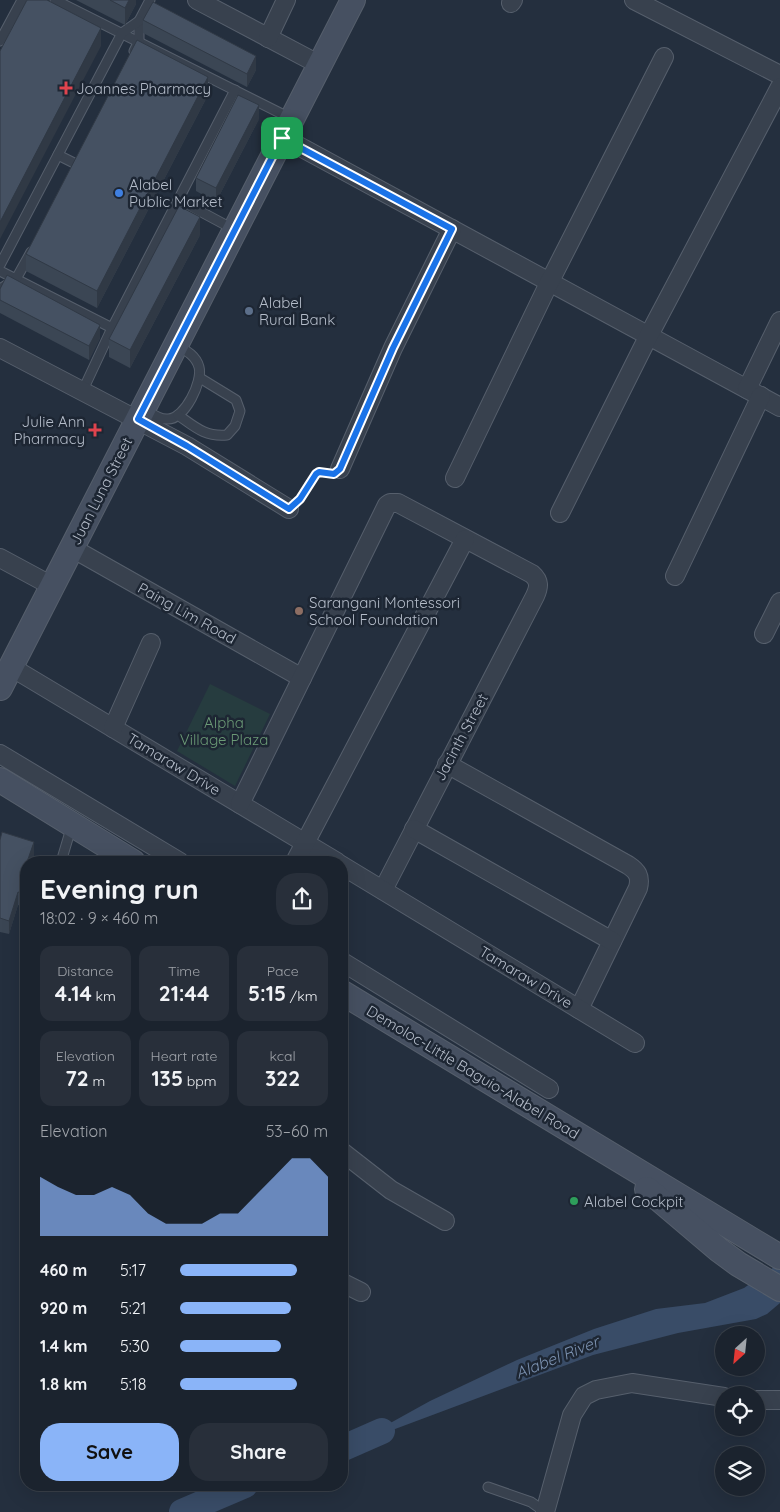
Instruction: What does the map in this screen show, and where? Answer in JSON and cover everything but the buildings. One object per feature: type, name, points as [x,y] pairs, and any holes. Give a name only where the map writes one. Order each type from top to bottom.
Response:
[{"type":"main road","name":"Juan Luna Street","points":[[0,688],[72,548],[147,418],[176,345],[353,0]]},
{"type":"main road","points":[[0,780],[123,856]]},
{"type":"main road","name":"Demoloc-Little Baguio-Alabel Road","points":[[348,1001],[778,1252]]},
{"type":"main road","name":"Demoloc-Little Baguio-Alabel Road","points":[[605,1151],[693,1230],[732,1260],[780,1289]]},
{"type":"street","points":[[197,0],[320,64]]},
{"type":"street","points":[[268,38],[286,0]]},
{"type":"street","points":[[634,0],[780,75]]},
{"type":"street","points":[[455,478],[550,282],[664,57]]},
{"type":"street","points":[[560,513],[649,335],[780,87]]},
{"type":"street","points":[[287,128],[452,229],[780,407]]},
{"type":"street","points":[[340,469],[393,348],[452,229]]},
{"type":"street","points":[[675,576],[754,392],[780,321]]},
{"type":"street","points":[[0,348],[83,390],[147,418],[187,446],[289,509]]},
{"type":"street","points":[[240,804],[384,509],[390,503],[398,503],[465,539],[298,856]]},
{"type":"street","name":"Jacinth Street","points":[[383,890],[535,596],[539,584],[532,574],[465,539]]},
{"type":"street","name":"Paing Lim Road","points":[[72,548],[302,678]]},
{"type":"street","points":[[0,558],[52,586]]},
{"type":"street","points":[[764,634],[780,602]]},
{"type":"street","points":[[113,728],[151,643]]},
{"type":"street","name":"Tamaraw Drive","points":[[11,667],[327,856]]},
{"type":"street","points":[[0,754],[170,856]]},
{"type":"street","points":[[447,764],[635,870],[639,875],[638,888],[579,1009]]},
{"type":"street","points":[[414,829],[612,941]]},
{"type":"street","name":"Tamaraw Drive","points":[[348,869],[635,1043]]},
{"type":"street","points":[[348,965],[549,1089]]},
{"type":"street","points":[[348,1156],[391,1190],[445,1221]]},
{"type":"street","points":[[348,1286],[361,1292]]},
{"type":"street","points":[[545,1512],[572,1415],[584,1396],[596,1390],[632,1383],[715,1396]]},
{"type":"street","points":[[765,1400],[780,1400]]},
{"type":"lane","points":[[0,41],[22,0]]},
{"type":"lane","points":[[55,0],[235,90],[287,128]]},
{"type":"lane","points":[[0,265],[122,33],[139,21],[150,0]]},
{"type":"lane","points":[[129,61],[140,41],[139,21]]},
{"type":"lane","points":[[83,390],[112,328],[235,90]]},
{"type":"lane","points":[[58,155],[76,165]]},
{"type":"lane","points":[[178,200],[235,230]]},
{"type":"lane","points":[[0,288],[16,279],[37,240]]},
{"type":"lane","points":[[0,271],[112,328]]},
{"type":"lane","points":[[147,418],[169,420],[178,415],[186,408],[200,378],[199,366],[191,354],[176,345]]},
{"type":"lane","points":[[178,415],[204,433],[215,436],[226,435],[235,426],[240,411],[236,400],[200,378]]},
{"type":"lane","points":[[63,856],[72,824]]},
{"type":"lane","points":[[488,1487],[531,1502],[545,1512]]},
{"type":"path","points":[[289,509],[300,499],[316,474],[319,472],[334,474],[340,469]]},
{"type":"green space","name":"Alpha Village Plaza","points":[[210,684],[270,714],[235,786],[177,751]]},
{"type":"water","points":[[780,1263],[780,1303],[767,1314],[756,1319],[678,1333],[593,1355],[348,1447],[430,1401],[517,1360],[594,1329],[656,1309],[705,1303],[744,1288]]},
{"type":"waterway","name":"Alabel River","points":[[348,1446],[382,1431]]},
{"type":"waterway","name":"Alabel River","points":[[182,1512],[231,1491]]},
{"type":"place","name":"Joannes Pharmacy","points":[[66,88]]},
{"type":"place","name":"Alabel Public Market","points":[[119,193]]},
{"type":"place","name":"Alabel Rural Bank","points":[[249,311]]},
{"type":"place","name":"Julie Ann Pharmacy","points":[[95,430]]},
{"type":"place","name":"Sarangani Montessori School Foundation","points":[[299,611]]},
{"type":"place","name":"Alabel Cockpit","points":[[574,1201]]},
{"type":"route","points":[[282,138],[452,229],[393,348],[340,469],[334,474],[319,472],[316,474],[300,499],[289,509],[187,446],[138,419],[282,138]]}]
